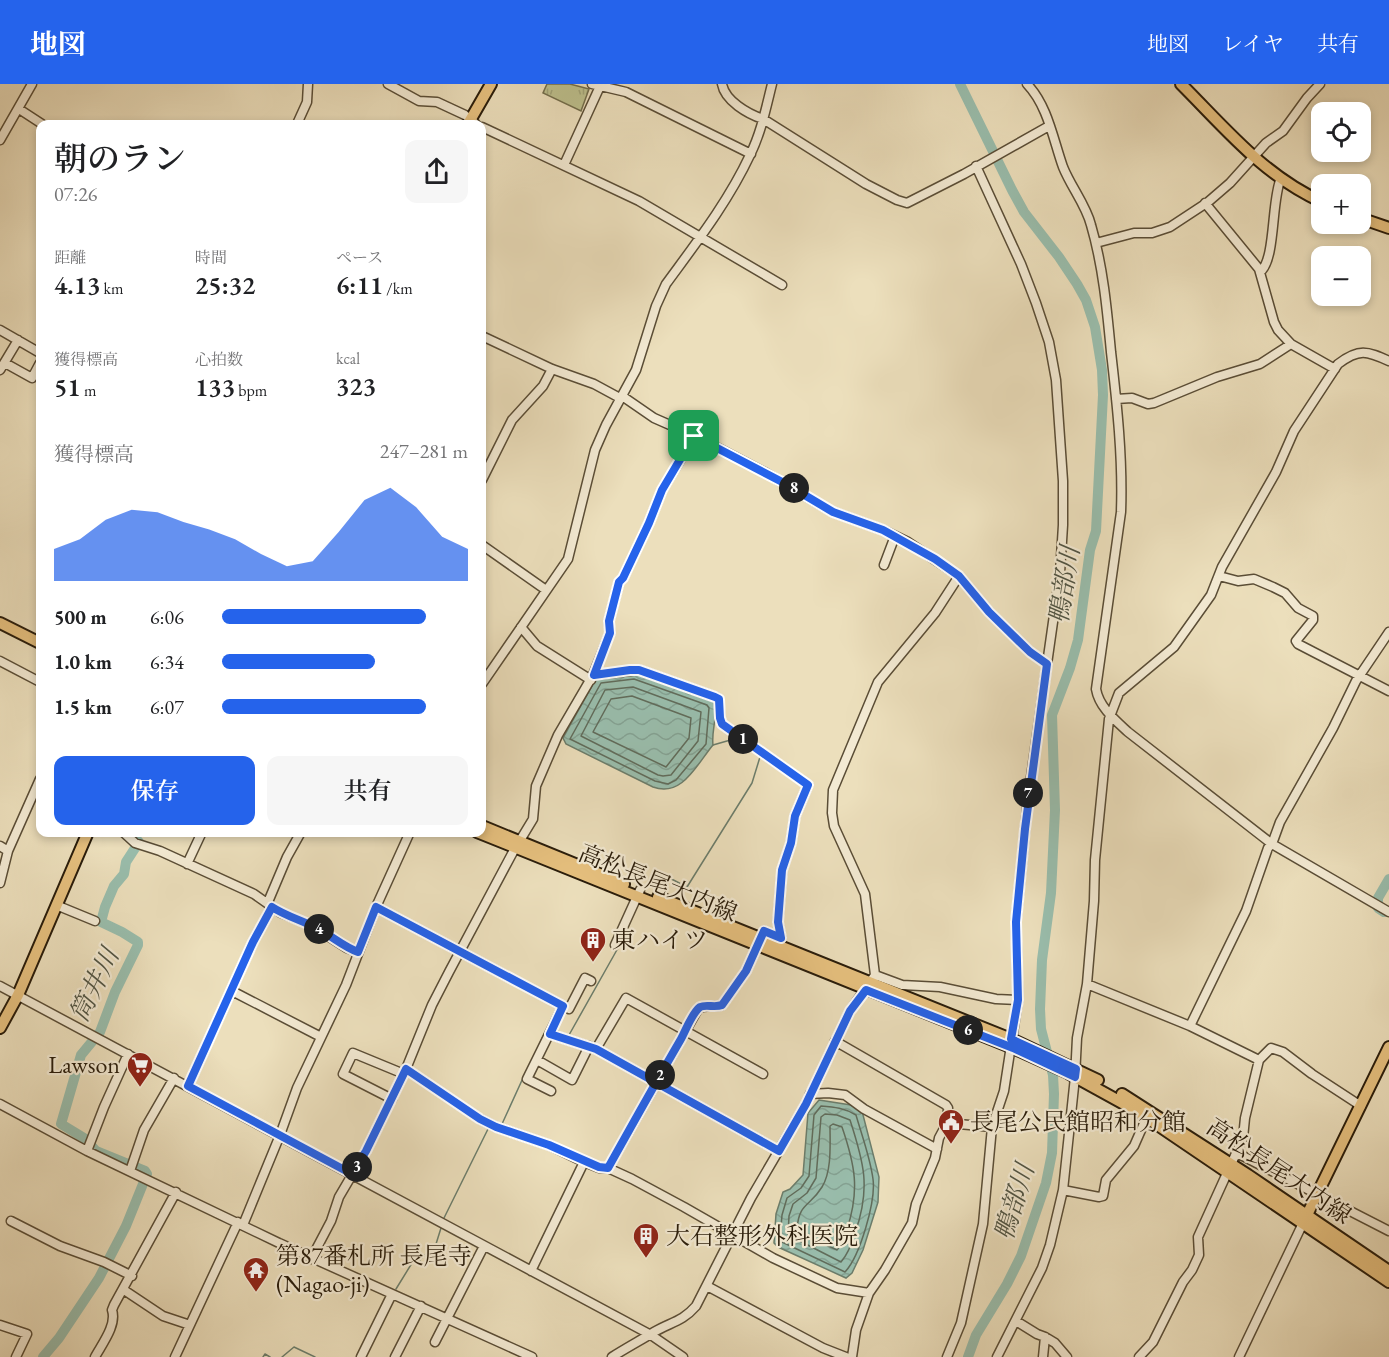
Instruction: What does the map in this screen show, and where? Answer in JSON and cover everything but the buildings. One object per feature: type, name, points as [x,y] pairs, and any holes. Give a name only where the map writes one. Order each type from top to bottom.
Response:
[{"type":"main road","points":[[473,120],[490,84]]},
{"type":"main road","points":[[1181,84],[1254,158],[1281,178],[1311,196]]},
{"type":"main road","points":[[1371,222],[1389,228]]},
{"type":"main road","points":[[0,615],[36,633]]},
{"type":"main road","points":[[0,623],[36,641]]},
{"type":"main road","name":"高松長尾大内線","points":[[486,828],[518,844],[759,942],[870,983],[1072,1071],[1195,1141],[1305,1219],[1336,1236],[1389,1271]]},
{"type":"main road","name":"高松長尾大内線","points":[[486,835],[518,844]]},
{"type":"main road","points":[[0,1028],[18,995],[86,837]]},
{"type":"main road","points":[[1305,1219],[1389,1047]]},
{"type":"main road","name":"高松長尾大内線","points":[[1336,1236],[1389,1282]]},
{"type":"street","points":[[0,140],[32,84]]},
{"type":"street","points":[[299,120],[307,102],[308,84]]},
{"type":"street","points":[[387,84],[419,101],[437,102],[465,115],[469,120]]},
{"type":"street","points":[[564,165],[589,111],[597,84],[626,92],[751,154]]},
{"type":"street","points":[[722,84],[726,96],[756,117],[763,119],[841,169],[903,203],[912,202],[1049,126]]},
{"type":"street","points":[[486,678],[570,553],[595,450],[642,358],[656,306],[666,284],[724,204],[751,154],[772,84]]},
{"type":"street","points":[[1027,84],[1042,104],[1066,175],[1091,222],[1107,300],[1122,491],[1096,689],[1098,699],[1109,714],[1128,732],[1272,844],[1389,912]]},
{"type":"street","points":[[1096,243],[1134,233],[1152,233],[1170,227],[1206,203],[1230,183],[1266,143],[1283,131],[1320,84]]},
{"type":"street","points":[[19,109],[36,120]]},
{"type":"street","points":[[486,129],[639,201],[782,285]]},
{"type":"street","points":[[946,1357],[961,1323],[983,1224],[992,1127],[1004,1091],[1012,1043],[1018,1000],[1016,922],[1028,799],[1060,573],[1063,525],[1063,481],[1056,380],[1049,342],[1021,264],[978,165]]},
{"type":"street","points":[[1260,272],[1265,267],[1270,249],[1274,201],[1281,178]]},
{"type":"street","points":[[1206,203],[1254,261],[1260,272],[1278,330],[1291,344],[1335,369]]},
{"type":"street","points":[[0,330],[36,351]]},
{"type":"street","points":[[486,338],[552,369],[625,398],[654,418],[786,484],[833,512],[895,536],[935,559],[959,576],[989,612],[1030,652],[1047,664]]},
{"type":"street","points":[[18,340],[2,367],[32,378],[36,370]]},
{"type":"street","points":[[1116,399],[1132,398],[1148,404],[1154,403],[1217,377],[1260,364],[1291,344]]},
{"type":"street","points":[[997,1357],[1042,1268],[1063,1190],[1072,1071],[1087,984],[1095,860],[1109,714],[1119,693],[1174,647],[1211,595],[1294,431],[1335,369],[1349,356],[1359,352],[1369,352],[1389,361]]},
{"type":"street","points":[[486,472],[512,420],[543,386],[552,369]]},
{"type":"street","points":[[311,1259],[331,1221],[339,1197],[366,1151],[392,1099],[432,1005],[533,819],[536,786],[558,735],[592,677],[610,633],[609,621],[619,582],[649,523],[662,490],[694,436]]},
{"type":"street","points":[[884,565],[895,536]]},
{"type":"street","points":[[486,548],[546,590]]},
{"type":"street","points":[[612,1357],[687,1315],[696,1306],[731,1235],[810,1094],[858,998],[870,983],[866,901],[834,826],[833,790],[878,682],[935,613],[959,576]]},
{"type":"street","points":[[1219,576],[1238,580],[1254,579],[1285,593],[1298,608],[1313,616],[1296,641],[1298,644],[1389,691]]},
{"type":"street","points":[[521,627],[537,646],[592,677],[639,670],[719,699],[722,724],[808,785],[795,816],[791,843],[782,870],[778,922],[781,938],[764,931],[746,971],[722,1005],[702,1006],[698,1009],[608,1168]]},
{"type":"street","points":[[1190,1026],[1246,911],[1268,848],[1272,844],[1280,822],[1360,675],[1389,632]]},
{"type":"street","points":[[0,661],[36,680]]},
{"type":"street","points":[[0,883],[4,848],[36,794]]},
{"type":"street","points":[[128,837],[135,843],[237,885],[280,913],[322,930],[347,948],[358,952]]},
{"type":"street","points":[[186,864],[200,837]]},
{"type":"street","points":[[188,1086],[270,905],[287,857],[298,837]]},
{"type":"street","points":[[175,1357],[280,1135],[297,1088],[346,985],[376,907],[408,837]]},
{"type":"street","points":[[615,945],[638,893]]},
{"type":"street","points":[[56,905],[95,921]]},
{"type":"street","points":[[376,907],[569,1009],[585,978],[591,981]]},
{"type":"street","points":[[870,983],[940,987],[996,999],[1018,1000]]},
{"type":"street","points":[[1087,984],[1190,1026],[1259,1060]]},
{"type":"street","points":[[0,986],[651,1335],[683,1357]]},
{"type":"street","points":[[232,990],[321,1036]]},
{"type":"street","points":[[537,1060],[572,1080],[626,998],[763,1074]]},
{"type":"street","points":[[551,1091],[527,1078],[563,1006]]},
{"type":"street","points":[[550,1034],[592,1048],[779,1151]]},
{"type":"street","points":[[835,1041],[948,1108],[947,1124],[939,1138],[916,1204],[912,1223],[869,1293],[856,1330],[852,1357]]},
{"type":"street","points":[[1139,1357],[1153,1342],[1199,1255],[1198,1237],[1243,1138],[1245,1118],[1259,1060],[1271,1048],[1283,1052],[1361,1106]]},
{"type":"street","points":[[392,1099],[343,1074],[353,1053],[405,1071],[496,1127],[549,1145],[584,1162],[608,1168],[684,1207],[772,1258],[837,1288],[869,1293]]},
{"type":"street","points":[[87,1150],[128,1054]]},
{"type":"street","points":[[132,1166],[148,1121],[174,1078]]},
{"type":"street","points":[[810,1094],[828,1092],[845,1095],[864,1109],[937,1149]]},
{"type":"street","points":[[0,1104],[87,1150],[132,1166],[143,1178],[311,1259],[532,1357]]},
{"type":"street","points":[[1063,1190],[1103,1196],[1106,1180],[1134,1146],[1148,1114]]},
{"type":"street","points":[[947,1124],[992,1127]]},
{"type":"street","points":[[1237,1153],[1316,1196],[1389,1231]]},
{"type":"street","points":[[531,1271],[584,1162]]},
{"type":"street","points":[[95,1357],[112,1325],[114,1317],[112,1310],[176,1192]]},
{"type":"street","points":[[1239,1357],[1305,1219]]},
{"type":"street","points":[[11,1221],[60,1246],[107,1263],[132,1276]]},
{"type":"street","points":[[435,1342],[484,1246]]},
{"type":"street","points":[[706,1286],[823,1348],[846,1357]]},
{"type":"street","points":[[124,1290],[163,1316],[190,1325]]},
{"type":"street","points":[[361,1357],[393,1294]]},
{"type":"street","points":[[395,1357],[421,1306]]},
{"type":"street","points":[[1016,1321],[1054,1343],[1066,1357]]},
{"type":"street","points":[[0,1324],[27,1334],[16,1357]]},
{"type":"street","points":[[1043,1357],[1045,1337]]},
{"type":"green space","points":[[547,84],[570,84],[589,89],[581,111],[543,93]]},
{"type":"water","points":[[634,673],[713,701],[715,706],[713,745],[695,770],[681,784],[672,788],[653,787],[566,744],[563,738],[597,677]]},
{"type":"water","points":[[819,1100],[851,1105],[862,1111],[879,1177],[878,1202],[863,1250],[852,1273],[846,1278],[778,1247],[774,1243],[776,1214],[783,1192],[790,1189],[803,1175],[808,1113]]},
{"type":"waterway","name":"鴨部川","points":[[960,84],[1024,212],[1059,257],[1086,300],[1095,327],[1102,370],[1103,395],[1096,531],[1090,550],[1078,640],[1052,715],[1055,810],[1051,893],[1042,960],[1040,1009],[1041,1029],[1053,1075],[1052,1153],[1046,1183],[1021,1256],[976,1335],[968,1357]]},
{"type":"waterway","points":[[713,745],[734,739],[753,751]]},
{"type":"waterway","points":[[647,884],[654,870],[687,887],[752,783],[760,757]]},
{"type":"waterway","name":"筒井川","points":[[43,1357],[59,1338],[99,1278],[126,1226],[147,1174],[145,1171],[96,1151],[84,1138],[61,1124],[81,1055],[100,1032],[115,992],[138,945],[138,942],[122,932],[101,922],[114,886],[124,874],[126,862],[139,842],[134,837]]},
{"type":"waterway","points":[[1384,912],[1378,908],[1378,898],[1389,879]]},
{"type":"waterway","points":[[566,1035],[569,1035],[618,948]]},
{"type":"waterway","points":[[533,1058],[545,1032]]},
{"type":"waterway","points":[[494,1122],[502,1124],[523,1078]]},
{"type":"waterway","points":[[444,1218],[488,1129]]},
{"type":"waterway","points":[[396,1289],[412,1263],[417,1263],[436,1244],[441,1228]]},
{"type":"waterway","points":[[371,1328],[375,1319]]},
{"type":"waterway","points":[[282,1357],[294,1347],[315,1357]]},
{"type":"waterway","points":[[263,1357],[265,1354],[270,1357]]},
{"type":"place","name":"東ハイツ","points":[[593,963]]},
{"type":"place","name":"Lawson","points":[[140,1088]]},
{"type":"place","name":"長尾公民館昭和分館","points":[[951,1145]]},
{"type":"place","name":"大石整形外科医院","points":[[646,1259]]},
{"type":"place","name":"第87番札所 長尾寺 (Nagao-ji)","points":[[256,1293]]},
{"type":"route","points":[[694,436],[662,490],[649,523],[619,582],[609,621],[610,633],[594,675],[639,670],[719,699],[722,724],[808,785],[795,816],[791,843],[782,870],[778,922],[781,938],[764,931],[746,971],[722,1005],[702,1006],[698,1009],[656,1082],[639,1110],[608,1168],[584,1162],[549,1145],[496,1127],[480,1119],[406,1069],[366,1151],[352,1174],[188,1086],[253,942],[272,907],[280,913],[322,930],[347,948],[358,952],[376,907],[563,1006],[550,1034],[554,1037],[596,1049],[656,1082],[779,1151],[806,1104],[850,1011],[866,990],[1013,1048],[1075,1077],[1076,1069],[1011,1039],[1018,1000],[1016,922],[1028,799],[1047,664],[1006,630],[959,576],[935,559],[883,530],[833,512],[786,484],[694,436]]}]
